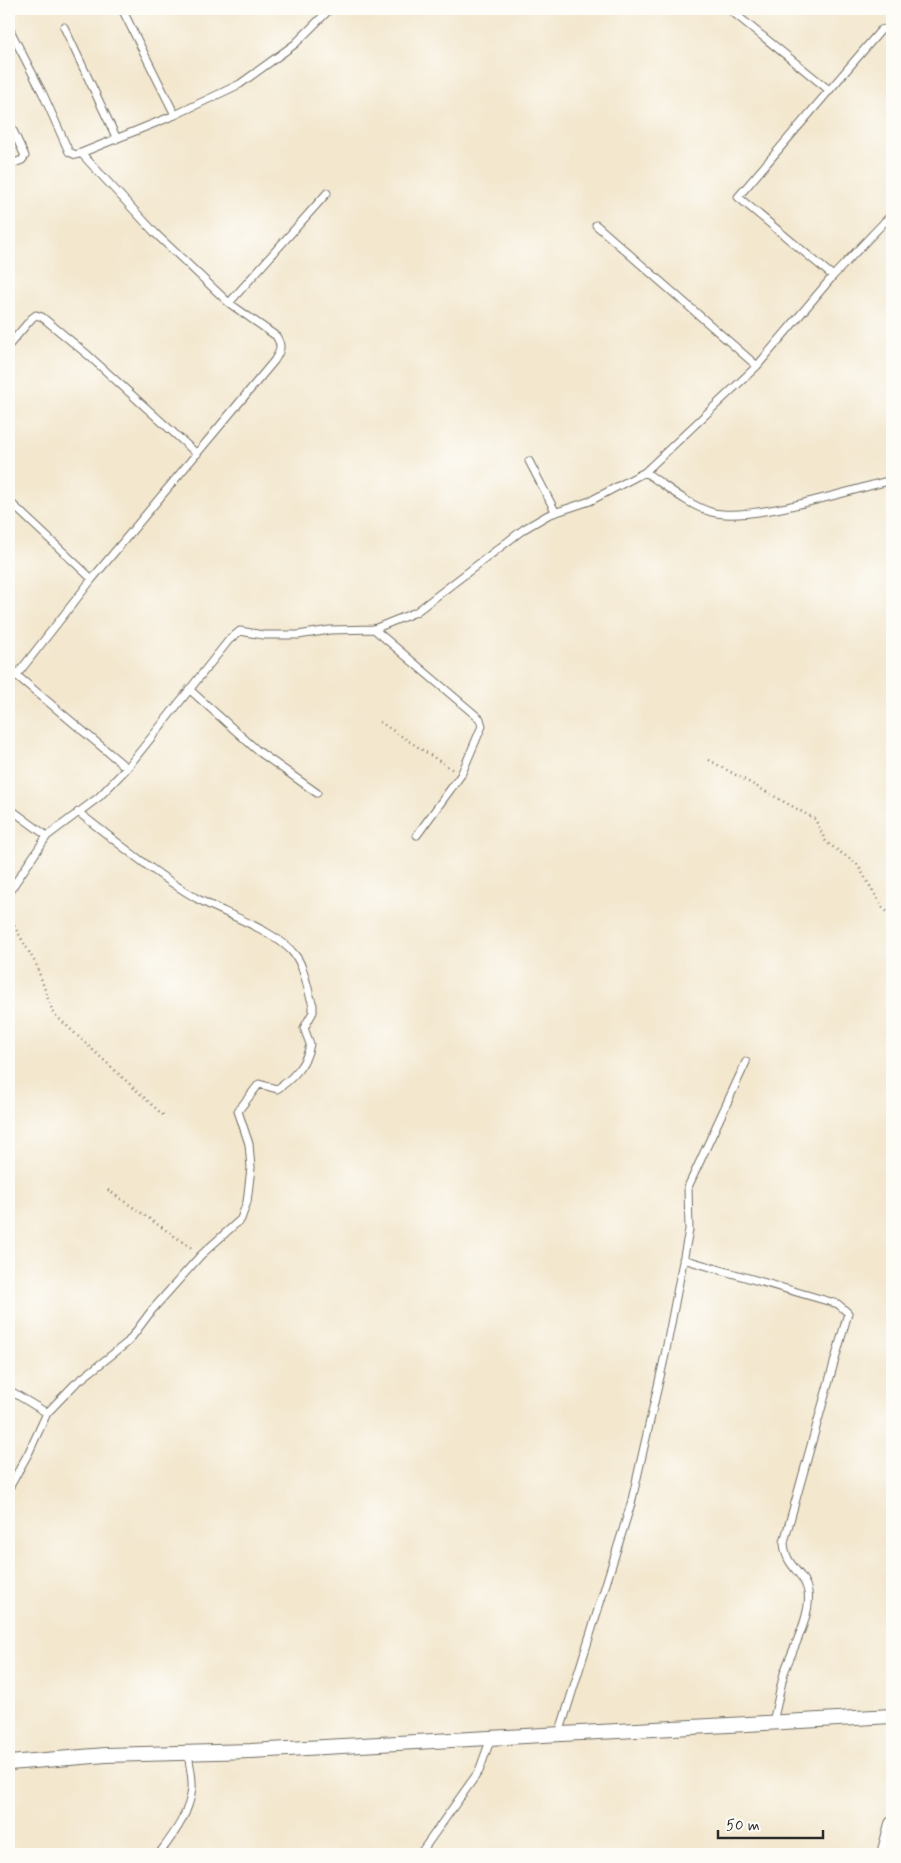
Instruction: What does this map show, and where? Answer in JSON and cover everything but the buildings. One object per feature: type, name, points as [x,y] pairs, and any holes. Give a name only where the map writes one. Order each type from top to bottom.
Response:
[{"type":"street","points":[[9,1763],[106,1755],[491,1738],[892,1716]]},
{"type":"street","points":[[884,1854],[892,1824]]},
{"type":"lane","points":[[122,9],[175,115]]},
{"type":"lane","points":[[9,28],[43,94],[69,152],[73,155],[175,115],[240,84],[295,44],[330,9]]},
{"type":"lane","points":[[729,9],[829,90]]},
{"type":"lane","points":[[64,27],[117,138]]},
{"type":"lane","points":[[833,276],[738,197],[881,30],[892,33]]},
{"type":"lane","points":[[9,122],[25,156],[22,160],[9,165]]},
{"type":"lane","points":[[16,676],[92,578],[274,361],[281,349],[281,343],[276,336],[229,303],[156,234],[81,153]]},
{"type":"lane","points":[[229,303],[327,193]]},
{"type":"lane","points":[[9,892],[47,836],[99,797],[127,768],[229,640],[240,631],[263,635],[298,635],[330,630],[374,629],[416,612],[524,529],[556,511],[590,501],[645,472],[757,366],[833,276],[892,214]]},
{"type":"lane","points":[[596,225],[757,366]]},
{"type":"lane","points":[[9,345],[32,318],[36,315],[42,317],[88,355],[197,454]]},
{"type":"lane","points":[[529,461],[556,511]]},
{"type":"lane","points":[[645,472],[698,506],[726,515],[775,508],[892,480]]},
{"type":"lane","points":[[9,501],[92,578]]},
{"type":"lane","points":[[374,629],[480,719],[482,726],[461,775],[417,835]]},
{"type":"lane","points":[[9,669],[127,768]]},
{"type":"lane","points":[[189,689],[258,751],[317,793]]},
{"type":"lane","points":[[9,808],[47,836]]},
{"type":"lane","points":[[9,1488],[25,1460],[47,1413],[75,1384],[128,1342],[152,1310],[201,1255],[237,1224],[246,1202],[251,1168],[249,1144],[238,1111],[259,1084],[278,1089],[303,1064],[310,1044],[304,1028],[313,1012],[313,1005],[298,960],[293,952],[276,939],[189,893],[144,864],[78,812]]},
{"type":"lane","points":[[559,1734],[631,1504],[689,1230],[688,1187],[746,1062]]},
{"type":"lane","points":[[683,1259],[838,1304],[848,1313],[784,1542],[788,1562],[801,1577],[808,1592],[806,1612],[784,1674],[773,1722]]},
{"type":"lane","points":[[9,1390],[47,1413]]},
{"type":"lane","points":[[420,1854],[479,1771],[491,1738]]},
{"type":"lane","points":[[159,1854],[182,1820],[189,1802],[192,1786],[188,1752]]},
{"type":"path","points":[[380,722],[461,775]]},
{"type":"path","points":[[709,760],[815,819],[826,842],[857,864],[883,908],[892,916]]},
{"type":"path","points":[[9,917],[36,964],[53,1013],[163,1115]]},
{"type":"path","points":[[108,1190],[201,1255]]}]
